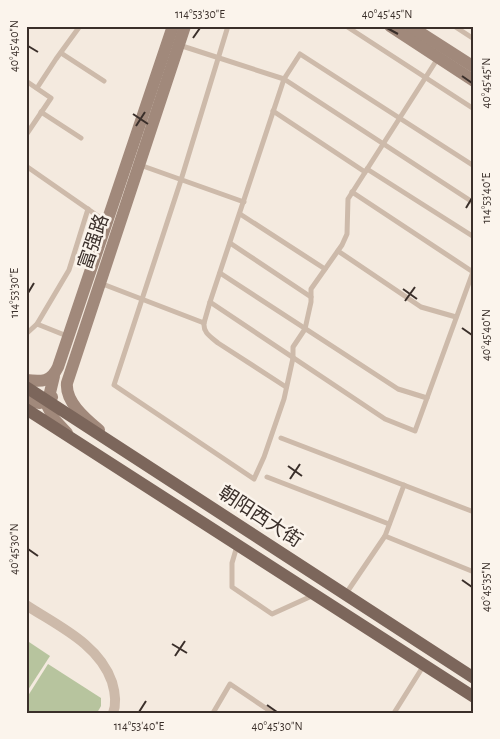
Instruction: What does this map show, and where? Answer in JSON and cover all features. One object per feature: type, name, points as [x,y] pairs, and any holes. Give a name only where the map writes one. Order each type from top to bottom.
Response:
[{"type":"main road","name":"富强路","points":[[47,400],[173,26]]},
{"type":"main road","name":"富强路","points":[[67,383],[185,26]]},
{"type":"main road","points":[[390,26],[474,81]]},
{"type":"main road","points":[[410,26],[474,67]]},
{"type":"main road","points":[[26,380],[45,381],[54,376]]},
{"type":"main road","points":[[26,402],[40,403],[47,400],[62,391],[67,383]]},
{"type":"main road","points":[[67,383],[67,393],[87,420],[124,450]]},
{"type":"main road","name":"朝阳西大街","points":[[26,388],[474,678]]},
{"type":"main road","points":[[47,400],[46,405],[54,419],[75,441]]},
{"type":"main road","name":"朝阳西大街","points":[[26,409],[474,697]]},
{"type":"street","points":[[26,605],[76,637],[96,653],[108,669],[114,689],[115,707],[113,713]]},
{"type":"lane","points":[[37,88],[80,26]]},
{"type":"lane","points":[[228,26],[181,180],[114,385],[254,479],[264,457],[284,399],[293,358],[293,347],[305,329],[311,289],[338,251],[347,234],[348,199],[439,58]]},
{"type":"lane","points":[[346,26],[474,109]]},
{"type":"lane","points":[[454,26],[474,39]]},
{"type":"lane","points":[[179,45],[284,79],[474,203]]},
{"type":"lane","points":[[61,52],[104,81]]},
{"type":"lane","points":[[286,387],[218,343],[203,328],[284,79],[300,54],[474,166]]},
{"type":"lane","points":[[26,81],[51,98],[26,135]]},
{"type":"lane","points":[[274,111],[474,237]]},
{"type":"lane","points":[[41,112],[81,138]]},
{"type":"lane","points":[[140,165],[244,202]]},
{"type":"lane","points":[[26,166],[108,223]]},
{"type":"lane","points":[[210,302],[385,419],[415,431],[473,270],[352,192]]},
{"type":"lane","points":[[26,334],[37,324],[69,270],[88,209]]},
{"type":"lane","points":[[240,214],[325,269]]},
{"type":"lane","points":[[230,243],[311,297]]},
{"type":"lane","points":[[338,251],[421,307],[456,317]]},
{"type":"lane","points":[[220,273],[398,389],[427,398]]},
{"type":"lane","points":[[100,282],[204,323]]},
{"type":"lane","points":[[37,324],[69,336]]},
{"type":"lane","points":[[281,438],[474,512]]},
{"type":"lane","points":[[266,478],[389,524]]},
{"type":"lane","points":[[345,595],[384,536],[404,485]]},
{"type":"lane","points":[[384,536],[474,572]]},
{"type":"lane","points":[[237,545],[232,563],[232,587],[272,614],[314,595]]},
{"type":"lane","points":[[394,713],[425,665]]},
{"type":"lane","points":[[213,713],[230,684],[273,713]]},
{"type":"green space","points":[[26,640],[50,656],[26,693]]},
{"type":"green space","points":[[48,664],[101,698],[101,706],[97,713],[26,713],[26,699]]}]
